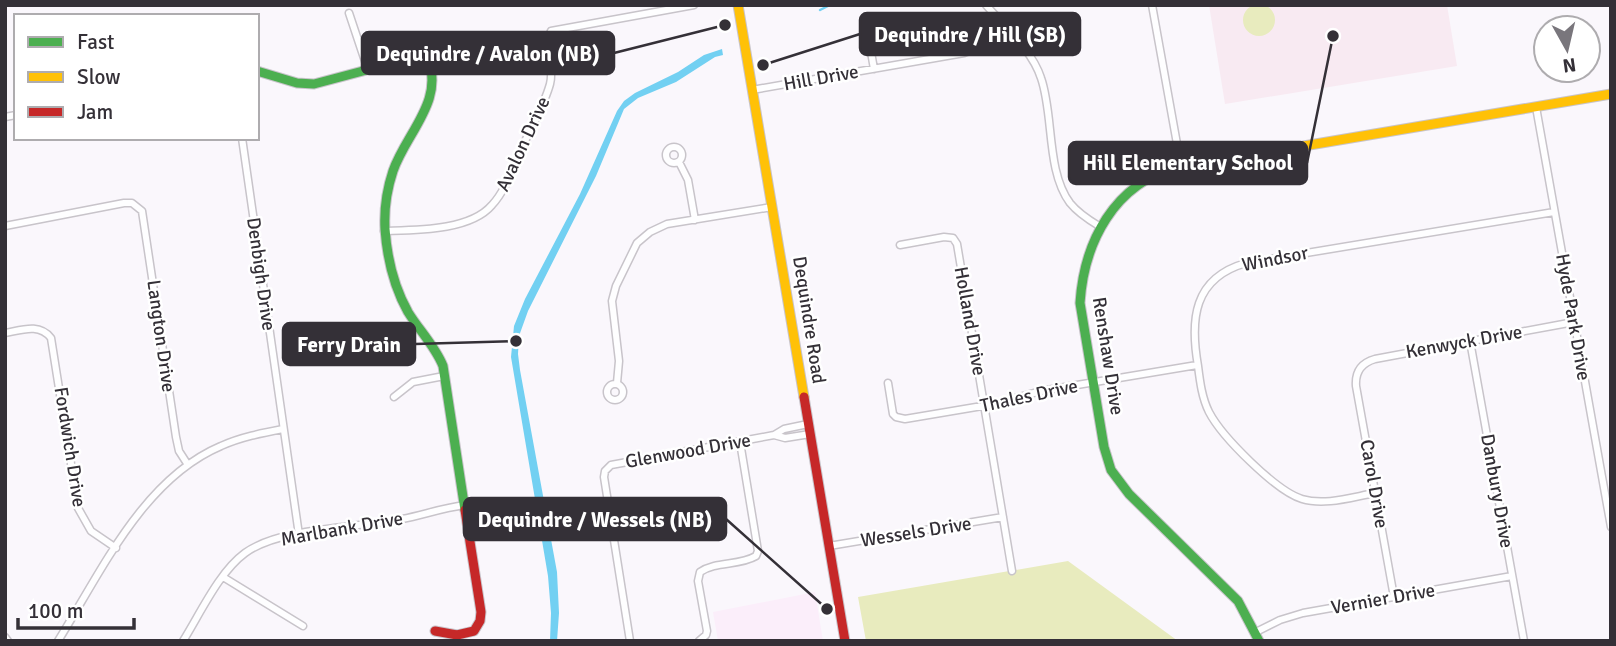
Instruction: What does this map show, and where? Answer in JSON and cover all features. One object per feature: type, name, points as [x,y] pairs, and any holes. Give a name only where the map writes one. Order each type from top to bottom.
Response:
[{"type":"street","name":"Avalon Drive","points":[[384,231],[429,228],[469,221],[493,205],[550,86],[552,68],[548,41],[551,31],[694,5]]},
{"type":"street","name":"Dequindre Road","points":[[738,5],[845,641]]},
{"type":"street","points":[[986,5],[1032,60],[1041,78],[1063,189],[1075,208],[1099,226]]},
{"type":"street","points":[[1153,5],[1181,166]]},
{"type":"street","points":[[349,13],[368,70]]},
{"type":"street","points":[[865,18],[874,69]]},
{"type":"street","name":"Hill Drive","points":[[752,90],[971,51],[996,41],[1009,32]]},
{"type":"street","points":[[259,72],[297,83],[314,84],[423,55],[431,64],[431,93],[393,171],[386,201],[384,231],[388,260],[398,288],[409,312],[435,347],[444,376],[481,612],[480,621],[474,631],[447,634],[435,631]]},
{"type":"street","name":"Renshaw Drive","points":[[1257,636],[1238,601],[1118,481],[1106,454],[1080,289],[1085,259],[1099,226],[1136,186],[1181,166],[1611,94]]},
{"type":"street","name":"Hyde Park Drive","points":[[1535,107],[1611,527]]},
{"type":"street","name":"Denbigh Drive","points":[[242,140],[299,535]]},
{"type":"street","points":[[679,162],[688,180],[695,220]]},
{"type":"street","name":"Langton Drive","points":[[5,226],[124,203],[137,206],[144,216],[176,437],[179,451],[188,465]]},
{"type":"street","points":[[617,383],[619,361],[612,301],[637,243],[650,232],[667,224],[772,207]]},
{"type":"street","name":"Windsor","points":[[1375,493],[1338,500],[1313,501],[1293,495],[1280,488],[1216,424],[1203,397],[1197,365],[1193,326],[1198,303],[1211,283],[1233,267],[1255,261],[1554,212]]},
{"type":"street","name":"Holland Drive","points":[[900,245],[944,237],[953,238],[958,248],[1012,571]]},
{"type":"street","name":"Kenwyck Drive","points":[[1358,371],[1368,361],[1375,359],[1574,322]]},
{"type":"street","name":"Fordwich Drive","points":[[5,334],[36,328],[46,332],[51,338],[78,508],[91,531],[116,548]]},
{"type":"street","name":"Danbury Drive","points":[[1470,341],[1524,641]]},
{"type":"street","name":"Thales Drive","points":[[888,383],[893,414],[901,419],[985,406],[1035,392],[1197,365]]},
{"type":"street","name":"Carol Drive","points":[[1358,371],[1356,386],[1394,597]]},
{"type":"street","points":[[394,397],[413,382],[444,376]]},
{"type":"street","points":[[58,641],[132,522],[153,494],[207,452],[234,441],[283,429]]},
{"type":"street","name":"Glenwood Drive","points":[[630,641],[605,471],[611,465],[774,435],[784,429],[809,429]]},
{"type":"street","points":[[699,641],[707,631],[698,581],[701,572],[752,558],[758,551],[740,442]]},
{"type":"street","points":[[1600,467],[1609,465]]},
{"type":"street","name":"Marlbank Drive","points":[[183,641],[223,577],[235,562],[256,547],[299,535],[402,519],[465,505]]},
{"type":"street","name":"Wessels Drive","points":[[829,546],[1003,517]]},
{"type":"street","name":"Vernier Drive","points":[[1257,636],[1280,620],[1303,613],[1512,576]]},
{"type":"street","points":[[223,577],[303,626]]},
{"type":"shaded area","points":[[1209,5],[1447,5],[1457,66],[1225,104]]},
{"type":"shaded area","points":[[815,592],[823,641],[718,641],[713,612]]},
{"type":"green space","points":[[1259,4],[1270,9],[1275,20],[1270,31],[1259,36],[1248,31],[1243,20],[1248,9]]},
{"type":"green space","points":[[1068,561],[1178,641],[866,641],[858,597]]},
{"type":"water","points":[[722,49],[723,55],[715,57],[676,82],[638,98],[624,109],[596,176],[528,311],[519,336],[520,370],[557,572],[557,641],[550,641],[548,576],[511,357],[514,326],[624,101],[704,55]]},
{"type":"waterway","points":[[820,10],[830,5]]},
{"type":"traffic: fast","points":[[259,72],[297,83],[314,84],[423,55],[427,57],[432,73],[432,88],[422,116],[393,171],[386,200],[385,229],[389,261],[399,292],[408,312],[443,366],[465,510]]},
{"type":"traffic: fast","points":[[1259,641],[1238,601],[1129,494],[1111,470],[1104,447],[1080,303],[1088,258],[1096,238],[1106,218],[1136,187],[1155,175],[1177,167],[1274,151]]},
{"type":"traffic: slow","points":[[738,5],[804,397]]},
{"type":"traffic: slow","points":[[1274,151],[1611,94]]},
{"type":"traffic: jam","points":[[804,397],[845,641]]},
{"type":"traffic: jam","points":[[435,631],[457,635],[474,631],[480,621],[481,612],[465,510]]},
{"type":"place","name":"Dequindre / Avalon (NB)","points":[[725,25]]},
{"type":"place","name":"Hill Elementary School","points":[[1333,36]]},
{"type":"place","name":"Dequindre / Hill (SB)","points":[[763,65]]},
{"type":"place","name":"Ferry Drain","points":[[516,341]]},
{"type":"place","name":"Dequindre / Wessels (NB)","points":[[827,609]]}]
